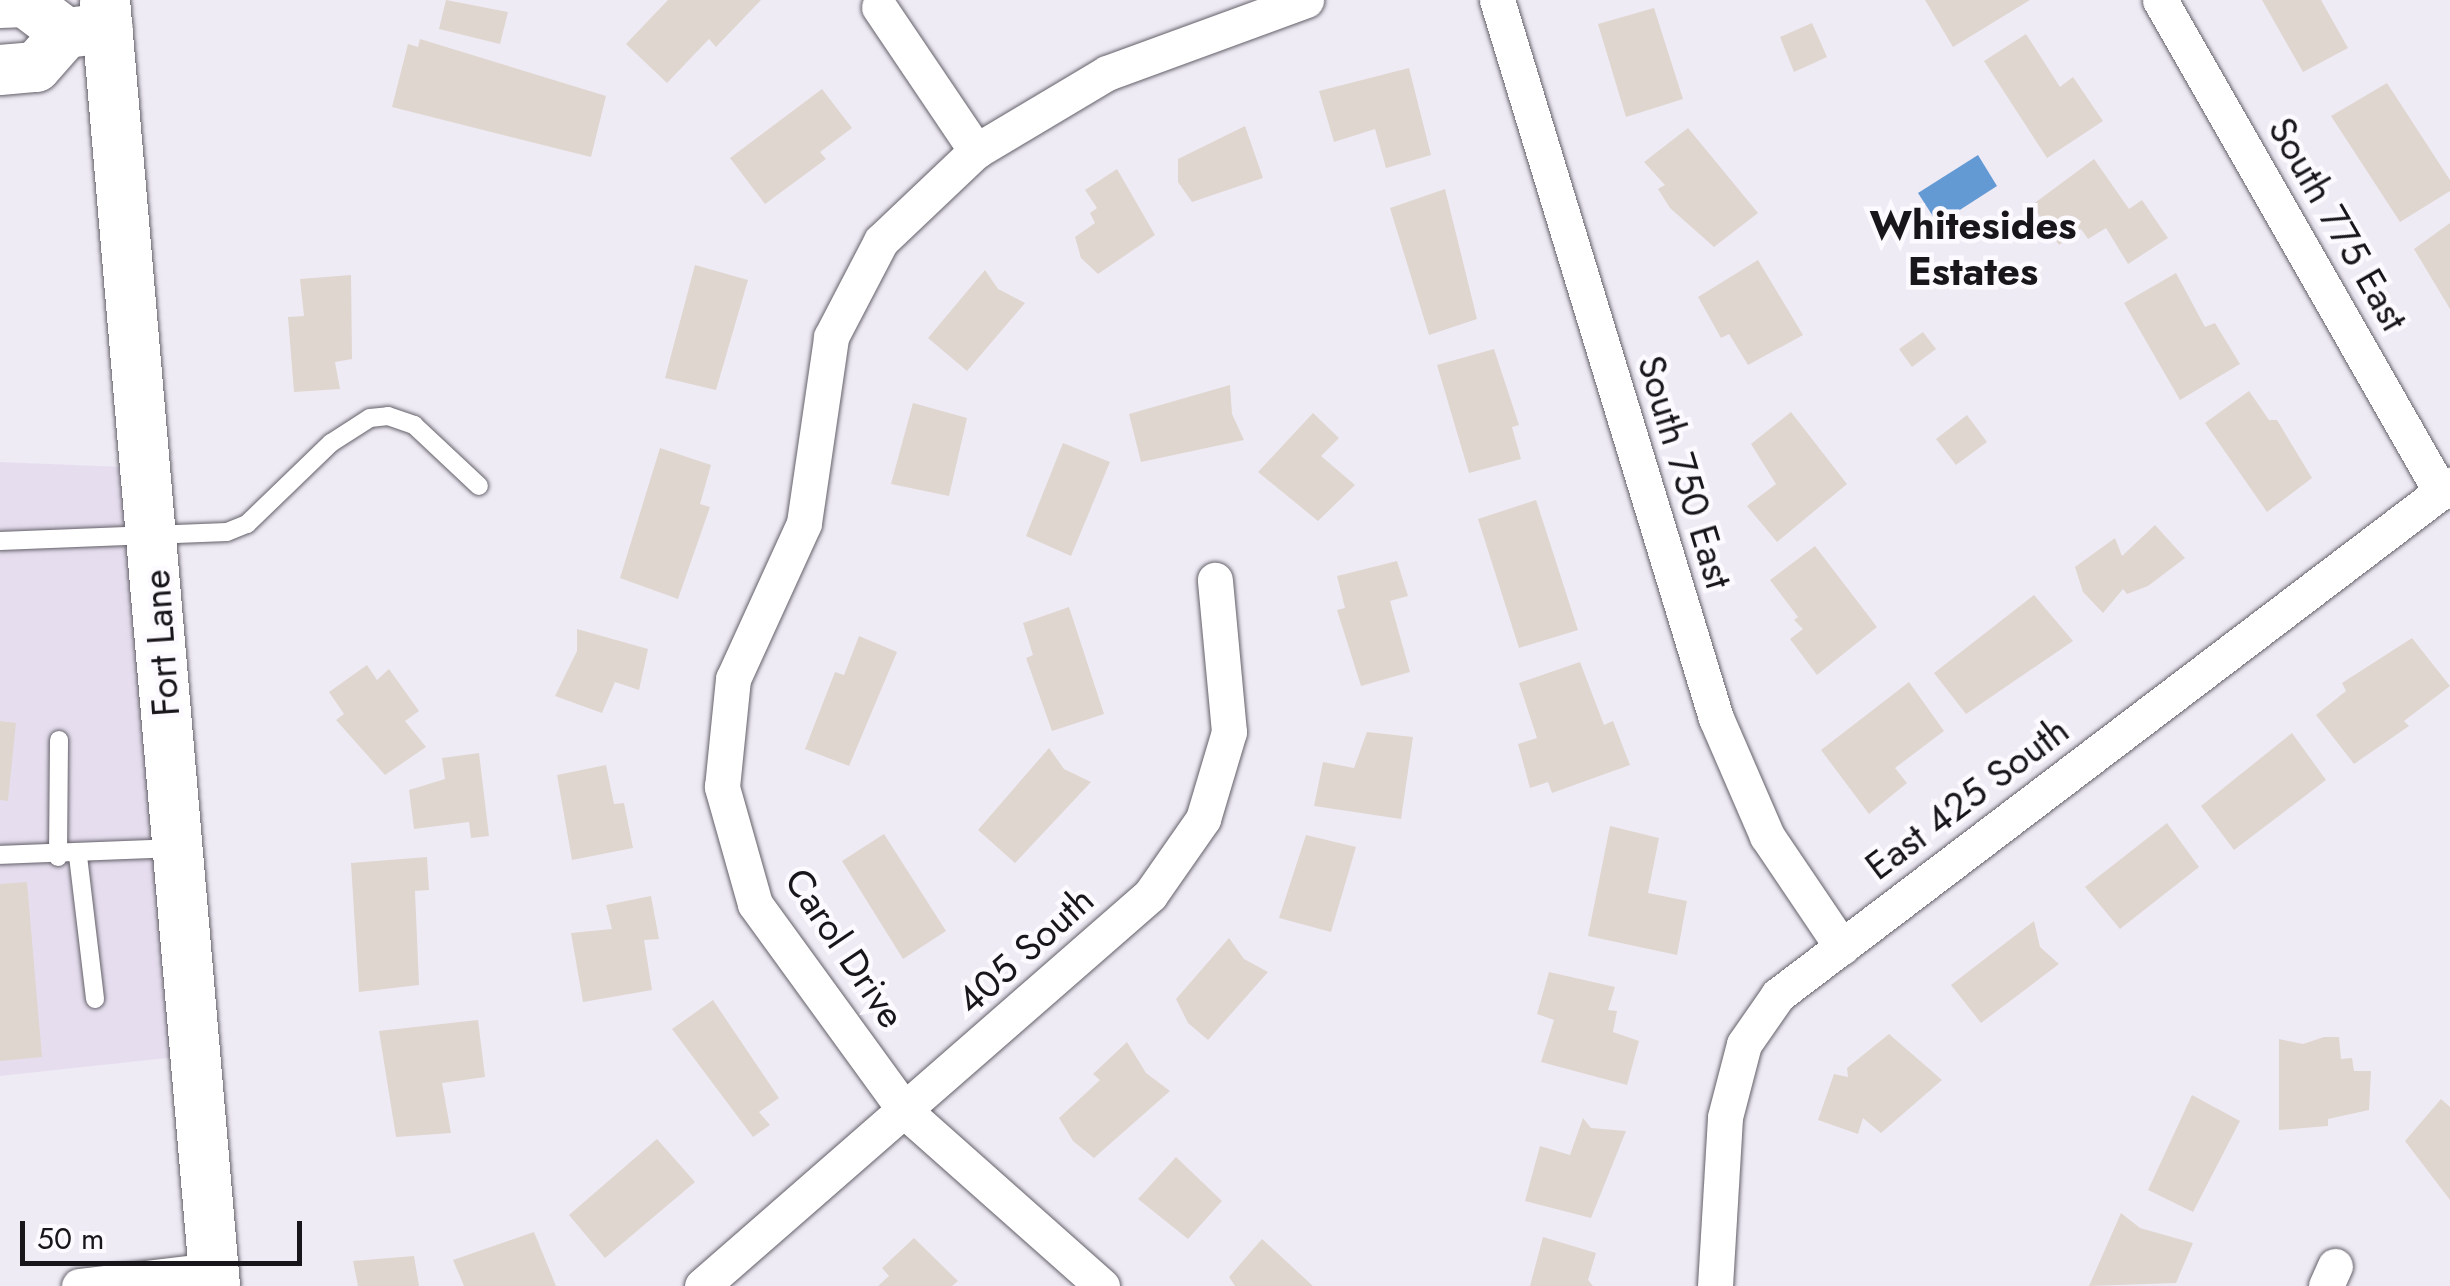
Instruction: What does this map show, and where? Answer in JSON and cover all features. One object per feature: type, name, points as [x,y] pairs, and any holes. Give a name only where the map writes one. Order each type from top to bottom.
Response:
[{"type":"main road","points":[[0,4],[25,2],[93,20]]},
{"type":"main road","points":[[0,70],[36,67],[93,20]]},
{"type":"main road","name":"Fort Lane","points":[[93,20],[154,537],[176,848],[214,1278]]},
{"type":"street","name":"Carol Drive","points":[[1102,1286],[906,1112],[755,904],[722,787],[733,680],[804,523],[831,337],[882,241],[976,152],[1107,73],[1306,0]]},
{"type":"street","name":"South 750 East","points":[[1497,0],[1716,718],[1767,836],[1842,947]]},
{"type":"street","name":"South 775 East","points":[[2160,0],[2446,488]]},
{"type":"street","points":[[879,7],[976,152]]},
{"type":"street","name":"East 425 South","points":[[1715,1286],[1725,1117],[1744,1044],[1778,995],[2446,488]]},
{"type":"street","name":"405 South","points":[[702,1286],[906,1112],[1150,895],[1203,819],[1228,732],[1215,580]]},
{"type":"street","points":[[79,1286],[214,1278]]},
{"type":"lane","points":[[0,541],[223,533],[247,524],[311,460],[370,418],[401,416],[479,486]]},
{"type":"lane","points":[[58,857],[59,740]]},
{"type":"lane","points":[[0,855],[58,857],[176,848]]},
{"type":"lane","points":[[78,856],[95,999]]},
{"type":"shaded area","points":[[0,462],[125,467],[177,1057],[0,1076]]},
{"type":"water","points":[[1978,155],[1997,186],[1938,224],[1918,193]]},
{"type":"building","points":[[446,0],[508,12],[500,44],[439,29]]},
{"type":"building","points":[[668,0],[761,0],[716,47],[709,39],[667,83],[626,44]]},
{"type":"building","points":[[1925,0],[2030,0],[1953,47]]},
{"type":"building","points":[[2262,0],[2321,0],[2348,48],[2303,72]]},
{"type":"building","points":[[1654,8],[1683,99],[1626,117],[1598,24]]},
{"type":"building","points":[[1812,23],[1827,57],[1794,72],[1780,37]]},
{"type":"building","points":[[2026,34],[2060,87],[2073,77],[2103,121],[2047,158],[1984,61]]},
{"type":"building","points":[[420,39],[606,96],[591,157],[392,107],[408,44],[418,47]]},
{"type":"building","points":[[1409,68],[1431,155],[1386,168],[1375,129],[1334,142],[1319,91]]},
{"type":"building","points":[[2387,83],[2450,180],[2450,191],[2400,222],[2331,116]]},
{"type":"building","points":[[822,89],[852,128],[820,152],[826,159],[765,204],[730,158]]},
{"type":"building","points":[[1245,126],[1263,178],[1192,202],[1178,182],[1178,159]]},
{"type":"building","points":[[1688,128],[1758,213],[1714,247],[1670,208],[1658,189],[1665,185],[1644,162]]},
{"type":"building","points":[[2094,159],[2129,209],[2142,200],[2168,238],[2128,264],[2106,228],[2088,239],[2081,229],[2059,245],[2032,205]]},
{"type":"building","points":[[1117,169],[1155,235],[1098,274],[1081,258],[1075,237],[1095,223],[1090,213],[1097,208],[1085,190]]},
{"type":"building","points":[[1445,189],[1477,319],[1429,335],[1390,208]]},
{"type":"building","points":[[2450,223],[2450,309],[2414,249]]},
{"type":"building","points":[[1758,260],[1803,335],[1748,365],[1729,334],[1721,338],[1698,297]]},
{"type":"building","points":[[695,265],[748,280],[716,390],[665,378]]},
{"type":"building","points":[[985,270],[998,289],[1025,303],[967,371],[928,338]]},
{"type":"building","points":[[2176,273],[2205,327],[2215,323],[2240,364],[2180,400],[2124,303]]},
{"type":"building","points":[[351,275],[352,359],[335,362],[340,389],[294,392],[288,317],[304,316],[300,279]]},
{"type":"building","points":[[1923,332],[1936,349],[1912,367],[1899,349]]},
{"type":"building","points":[[1494,349],[1519,425],[1512,427],[1521,459],[1469,473],[1437,365]]},
{"type":"building","points":[[1230,385],[1232,414],[1244,440],[1141,462],[1129,414]]},
{"type":"building","points":[[2249,391],[2269,420],[2277,420],[2312,478],[2267,512],[2205,423]]},
{"type":"building","points":[[913,403],[967,418],[949,496],[891,484]]},
{"type":"building","points":[[1791,412],[1847,484],[1777,542],[1747,506],[1776,484],[1751,444]]},
{"type":"building","points":[[1313,413],[1339,438],[1321,456],[1355,485],[1318,521],[1258,472]]},
{"type":"building","points":[[1967,415],[1987,442],[1956,465],[1936,439]]},
{"type":"building","points":[[1063,443],[1110,462],[1071,556],[1026,536]]},
{"type":"building","points":[[660,448],[711,465],[700,504],[710,507],[678,599],[620,578]]},
{"type":"building","points":[[1536,500],[1578,630],[1519,648],[1478,519]]},
{"type":"building","points":[[2155,525],[2185,558],[2148,586],[2127,594],[2123,589],[2103,613],[2083,592],[2075,567],[2115,538],[2122,556]]},
{"type":"building","points":[[1815,546],[1877,627],[1817,675],[1790,639],[1803,629],[1794,620],[1798,617],[1770,580]]},
{"type":"building","points":[[1397,561],[1408,596],[1390,601],[1410,672],[1361,686],[1337,610],[1345,608],[1337,576]]},
{"type":"building","points":[[2034,595],[2073,641],[1966,714],[1934,673]]},
{"type":"building","points":[[1069,607],[1104,714],[1052,731],[1026,658],[1033,655],[1023,623]]},
{"type":"building","points":[[577,629],[648,649],[639,690],[615,682],[602,713],[555,696],[577,651]]},
{"type":"building","points":[[859,636],[897,652],[849,766],[805,749],[835,672],[844,675]]},
{"type":"building","points":[[2412,638],[2450,686],[2404,721],[2409,726],[2354,764],[2316,715],[2346,691],[2342,683]]},
{"type":"building","points":[[1580,662],[1604,725],[1613,721],[1630,765],[1552,793],[1548,782],[1530,788],[1518,744],[1537,738],[1519,683]]},
{"type":"building","points":[[367,665],[377,680],[389,669],[419,711],[405,721],[426,747],[385,775],[336,720],[344,714],[329,692]]},
{"type":"building","points":[[1909,682],[1944,731],[1895,768],[1907,783],[1869,814],[1821,750]]},
{"type":"building","points":[[0,721],[16,723],[8,801],[0,800]]},
{"type":"building","points":[[1367,732],[1413,737],[1401,819],[1314,806],[1323,762],[1354,768]]},
{"type":"building","points":[[2292,733],[2326,780],[2234,850],[2201,806]]},
{"type":"building","points":[[1049,748],[1064,769],[1091,782],[1015,863],[978,830]]},
{"type":"building","points":[[479,753],[489,836],[471,838],[469,822],[414,829],[409,790],[445,779],[442,758]]},
{"type":"building","points":[[606,765],[614,804],[624,803],[633,848],[572,860],[557,775]]},
{"type":"building","points":[[2167,823],[2199,867],[2120,929],[2085,887]]},
{"type":"building","points":[[1610,826],[1659,838],[1648,893],[1687,901],[1677,955],[1588,936]]},
{"type":"building","points":[[884,834],[946,931],[903,959],[842,861]]},
{"type":"building","points":[[1306,835],[1356,847],[1331,932],[1279,918]]},
{"type":"building","points":[[427,857],[429,890],[415,891],[419,985],[359,992],[351,863]]},
{"type":"building","points":[[27,882],[42,1057],[0,1061],[0,884]]},
{"type":"building","points":[[651,896],[659,939],[644,940],[652,990],[583,1002],[571,933],[612,929],[606,905]]},
{"type":"building","points":[[2034,921],[2040,947],[2059,964],[1981,1023],[1951,985]]},
{"type":"building","points":[[1229,938],[1244,959],[1268,972],[1208,1040],[1188,1023],[1176,999]]},
{"type":"building","points":[[1549,972],[1615,987],[1608,1010],[1617,1011],[1613,1032],[1639,1041],[1627,1085],[1541,1062],[1554,1020],[1537,1014]]},
{"type":"building","points":[[713,1000],[779,1098],[759,1112],[770,1125],[753,1137],[672,1029]]},
{"type":"building","points":[[478,1020],[485,1077],[442,1083],[451,1133],[396,1137],[379,1031]]},
{"type":"building","points":[[1889,1034],[1942,1080],[1881,1133],[1863,1118],[1858,1134],[1818,1120],[1834,1074],[1848,1077],[1847,1068]]},
{"type":"building","points":[[2339,1037],[2341,1059],[2352,1058],[2354,1071],[2371,1071],[2369,1110],[2328,1119],[2328,1126],[2279,1130],[2279,1039],[2303,1044]]},
{"type":"building","points":[[1127,1042],[1146,1073],[1170,1091],[1094,1158],[1073,1141],[1059,1118],[1100,1080],[1093,1074]]},
{"type":"building","points":[[2192,1095],[2240,1121],[2193,1212],[2148,1190]]},
{"type":"building","points":[[2441,1099],[2450,1107],[2450,1200],[2405,1141]]},
{"type":"building","points":[[1583,1118],[1591,1128],[1626,1131],[1591,1218],[1525,1201],[1540,1146],[1570,1155]]},
{"type":"building","points":[[657,1139],[695,1182],[605,1258],[569,1215]]},
{"type":"building","points":[[1176,1157],[1222,1201],[1188,1239],[1138,1199]]},
{"type":"building","points":[[2121,1213],[2140,1228],[2193,1243],[2176,1283],[2089,1286]]},
{"type":"building","points":[[534,1232],[556,1286],[464,1286],[453,1260]]},
{"type":"building","points":[[1543,1237],[1596,1253],[1588,1280],[1593,1286],[1530,1286]]},
{"type":"building","points":[[914,1238],[958,1281],[952,1286],[878,1286],[889,1276],[882,1268]]},
{"type":"building","points":[[1262,1239],[1313,1286],[1235,1286],[1229,1277]]},
{"type":"building","points":[[414,1256],[419,1286],[358,1286],[353,1261]]},
{"type":"district","name":"Whitesides Estates","points":[[1973,248]]}]
